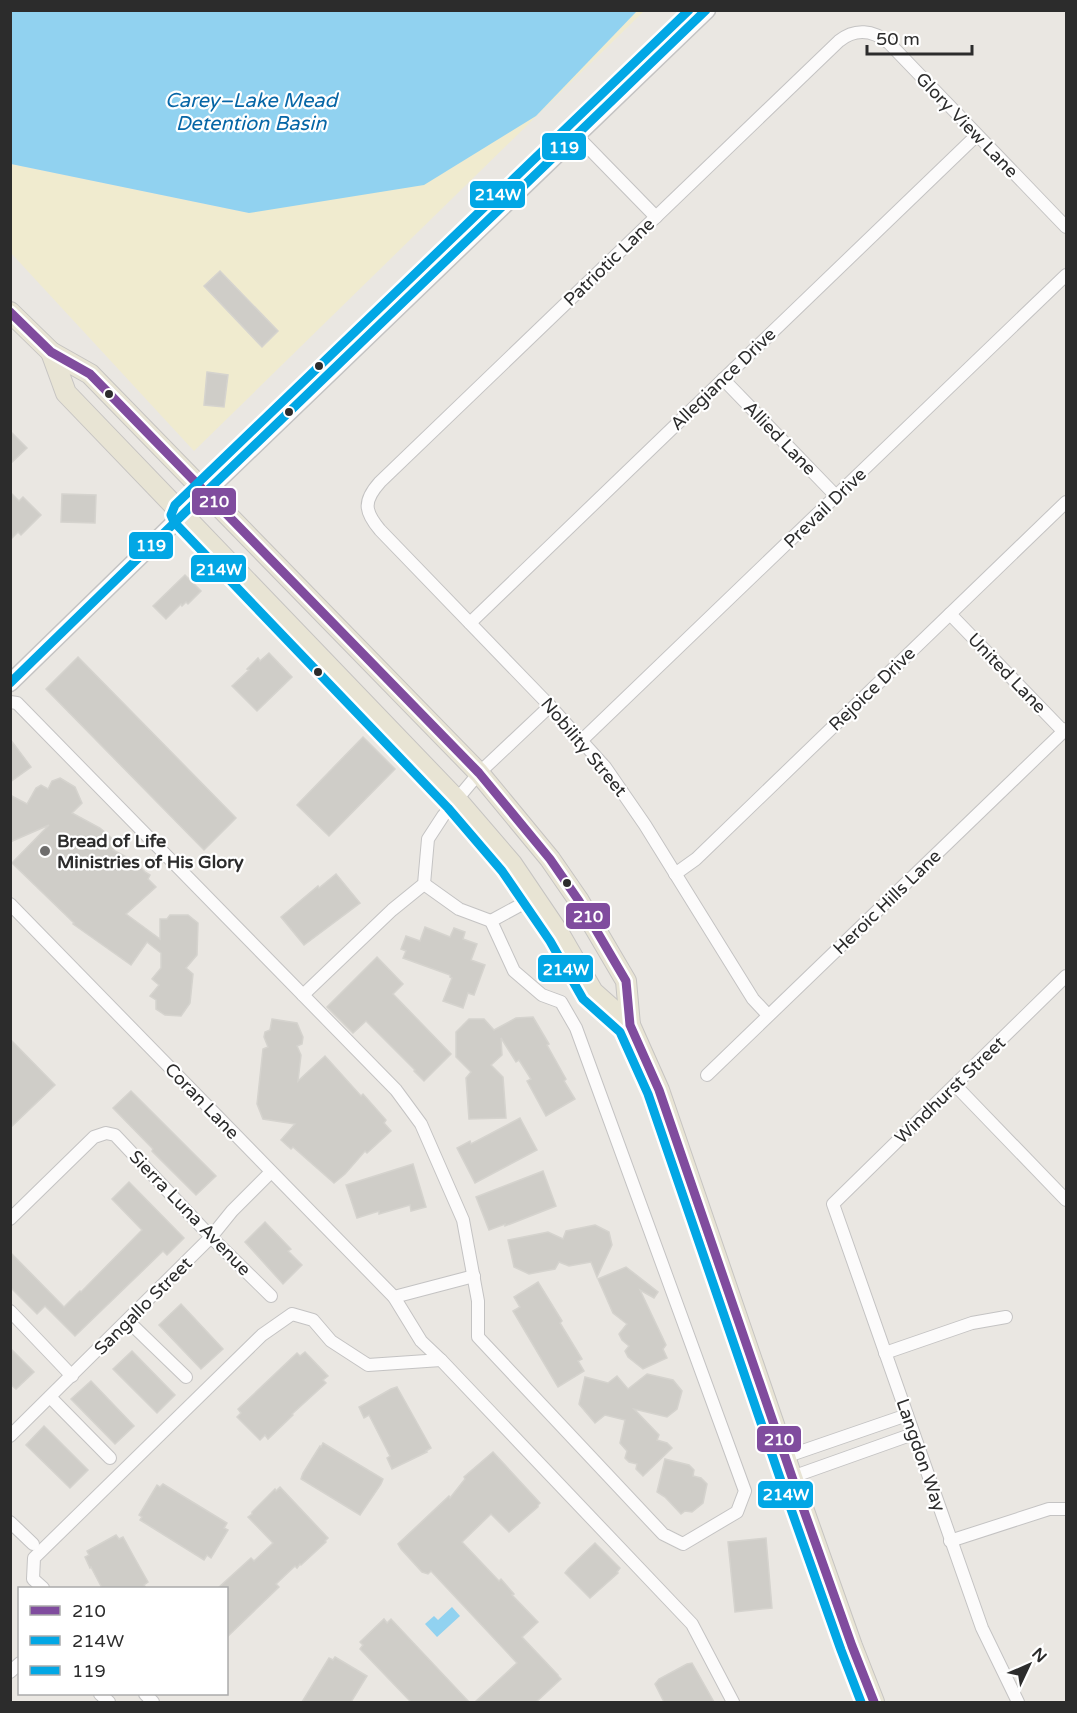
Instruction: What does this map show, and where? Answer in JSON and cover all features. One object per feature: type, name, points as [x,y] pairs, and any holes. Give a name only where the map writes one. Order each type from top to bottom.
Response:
[{"type":"main road","points":[[10,683],[707,10]]},
{"type":"main road","points":[[10,312],[51,352],[90,374],[479,773],[550,858],[579,901],[626,981],[630,1025],[665,1108],[792,1477],[874,1702]]},
{"type":"main road","points":[[51,352],[66,393],[457,800],[505,855],[560,935],[593,992],[630,1025]]},
{"type":"main road","points":[[361,700],[385,676]]},
{"type":"street","name":"Glory View Lane","points":[[862,32],[876,34],[889,43],[1066,227]]},
{"type":"street","name":"Patriotic Lane","points":[[366,505],[380,482],[838,41],[849,34],[862,32]]},
{"type":"street","points":[[577,135],[657,217]]},
{"type":"street","name":"Allegiance Drive","points":[[470,623],[977,135]]},
{"type":"street","name":"Prevail Drive","points":[[582,740],[1066,275]]},
{"type":"street","name":"Allied Lane","points":[[723,379],[837,497]]},
{"type":"street","name":"Rejoice Drive","points":[[675,874],[696,859],[1066,502]]},
{"type":"street","name":"Nobility Street","points":[[366,505],[371,518],[380,530],[582,740],[626,796],[753,999],[768,1015]]},
{"type":"street","name":"United Lane","points":[[950,614],[1065,731]]},
{"type":"street","points":[[15,704],[396,1090],[421,1124],[464,1220],[478,1301],[478,1337],[663,1534],[683,1544],[737,1512],[745,1491],[576,1028],[561,1002],[542,995],[514,971],[491,921],[459,909],[424,884]]},
{"type":"street","points":[[303,995],[392,910],[424,884],[428,839],[443,816],[479,773],[550,706]]},
{"type":"street","name":"Heroic Hills Lane","points":[[707,1075],[1065,731]]},
{"type":"street","points":[[491,921],[535,897]]},
{"type":"street","name":"Coran Lane","points":[[10,904],[394,1297],[421,1341],[692,1623],[733,1702]]},
{"type":"street","name":"Windhurst Street","points":[[833,1204],[1066,976]]},
{"type":"street","points":[[955,1085],[1066,1200]]},
{"type":"street","name":"Sierra Luna Avenue","points":[[10,1219],[94,1137],[106,1134],[115,1135],[211,1238],[271,1296]]},
{"type":"street","name":"Sangallo Street","points":[[10,1436],[211,1238],[232,1211],[271,1172]]},
{"type":"street","name":"Langdon Way","points":[[833,1204],[982,1628],[1018,1702]]},
{"type":"street","points":[[394,1297],[474,1276]]},
{"type":"street","points":[[10,1311],[72,1376]]},
{"type":"street","points":[[42,1587],[33,1579],[34,1558],[262,1335],[292,1314],[312,1320],[331,1341],[368,1365],[441,1360]]},
{"type":"street","points":[[885,1353],[972,1323],[1006,1317]]},
{"type":"street","points":[[128,1321],[186,1377]]},
{"type":"street","points":[[50,1397],[111,1458]]},
{"type":"street","points":[[785,1456],[907,1415]]},
{"type":"street","points":[[792,1477],[913,1434]]},
{"type":"street","points":[[950,1540],[1049,1509],[1066,1509]]},
{"type":"street","points":[[10,1522],[33,1544]]},
{"type":"sand","points":[[637,11],[644,11],[194,451],[11,253],[11,164],[249,213],[536,116]]},
{"type":"water","name":"Carey–Lake Mead Detention Basin","points":[[10,11],[637,11],[536,116],[424,185],[249,213],[11,164]]},
{"type":"water","points":[[452,1607],[460,1616],[437,1637],[425,1624],[434,1616],[438,1620]]},
{"type":"building","points":[[220,271],[278,331],[262,347],[204,286]]},
{"type":"building","points":[[207,372],[228,375],[224,407],[204,405]]},
{"type":"building","points":[[10,431],[27,448],[10,464]]},
{"type":"building","points":[[10,492],[19,501],[23,497],[41,515],[21,535],[18,532],[10,540]]},
{"type":"building","points":[[62,494],[96,495],[95,523],[61,522]]},
{"type":"building","points":[[185,575],[201,591],[188,604],[186,602],[182,606],[181,604],[166,619],[153,606]]},
{"type":"building","points":[[269,653],[292,677],[257,711],[232,686],[258,658],[260,661]]},
{"type":"building","points":[[78,657],[236,818],[204,850],[46,689]]},
{"type":"building","points":[[363,737],[395,769],[329,836],[297,805]]},
{"type":"building","points":[[10,739],[31,767],[10,782]]},
{"type":"building","points":[[60,778],[75,787],[82,803],[72,813],[100,828],[117,843],[113,850],[136,862],[150,875],[148,879],[156,887],[126,914],[160,939],[160,919],[167,919],[170,915],[188,915],[198,923],[197,955],[186,968],[193,974],[190,1003],[181,1016],[165,1015],[156,1009],[156,1000],[150,996],[159,985],[152,979],[161,968],[161,953],[147,942],[131,965],[73,924],[12,863],[49,825],[10,842],[10,795],[27,804],[36,788],[41,785],[48,789],[52,781]]},
{"type":"building","points":[[336,874],[360,903],[304,945],[281,917]]},
{"type":"building","points":[[425,927],[450,937],[454,928],[465,932],[463,939],[477,944],[471,960],[485,965],[474,995],[468,993],[463,1008],[443,1001],[452,978],[450,975],[403,958],[406,951],[401,949],[406,936],[420,941]]},
{"type":"building","points":[[377,957],[403,984],[393,994],[451,1054],[424,1081],[366,1021],[353,1033],[327,1007]]},
{"type":"building","points":[[533,1017],[549,1044],[547,1045],[566,1079],[564,1081],[575,1099],[546,1116],[527,1081],[531,1079],[519,1060],[516,1062],[501,1038],[502,1055],[491,1065],[503,1077],[506,1118],[469,1119],[466,1078],[471,1072],[456,1057],[456,1032],[469,1019],[484,1019],[494,1030],[516,1018]]},
{"type":"building","points":[[272,1019],[297,1023],[303,1037],[302,1044],[297,1046],[301,1055],[298,1081],[325,1056],[386,1120],[384,1123],[391,1131],[367,1153],[365,1151],[334,1183],[293,1147],[291,1149],[281,1140],[295,1124],[263,1119],[257,1104],[263,1049],[268,1047],[264,1037],[265,1032],[270,1030]]},
{"type":"building","points":[[10,1039],[55,1085],[10,1128]]},
{"type":"building","points":[[131,1091],[216,1176],[196,1195],[113,1108]]},
{"type":"building","points":[[520,1118],[537,1150],[475,1183],[457,1148],[470,1141],[471,1144]]},
{"type":"building","points":[[413,1164],[426,1207],[411,1211],[410,1205],[357,1218],[346,1185]]},
{"type":"building","points":[[543,1171],[556,1206],[489,1230],[476,1197]]},
{"type":"building","points":[[129,1182],[184,1238],[167,1255],[163,1251],[75,1336],[45,1306],[37,1314],[10,1287],[10,1252],[64,1307],[142,1230],[112,1199]]},
{"type":"building","points":[[265,1222],[291,1249],[288,1251],[302,1265],[283,1284],[245,1242]]},
{"type":"building","points":[[595,1225],[609,1232],[612,1245],[597,1277],[591,1262],[569,1266],[559,1262],[555,1269],[529,1274],[514,1267],[508,1240],[548,1232],[563,1239],[566,1231]]},
{"type":"building","points":[[626,1267],[658,1292],[654,1298],[640,1290],[666,1345],[663,1349],[667,1358],[643,1369],[628,1357],[625,1351],[629,1346],[619,1334],[627,1324],[613,1313],[598,1279]]},
{"type":"building","points":[[538,1282],[582,1359],[578,1361],[584,1371],[558,1387],[513,1311],[520,1307],[514,1297]]},
{"type":"building","points":[[181,1304],[223,1349],[201,1369],[159,1325]]},
{"type":"building","points":[[10,1348],[34,1372],[16,1389],[10,1384]]},
{"type":"building","points":[[132,1351],[175,1395],[157,1413],[113,1369]]},
{"type":"building","points":[[305,1352],[328,1376],[323,1380],[326,1383],[268,1439],[265,1435],[260,1440],[237,1417],[241,1413],[238,1409],[297,1353],[300,1356]]},
{"type":"building","points":[[647,1374],[673,1380],[682,1391],[677,1409],[667,1417],[634,1409],[659,1435],[657,1440],[667,1443],[672,1448],[643,1476],[636,1469],[637,1464],[625,1458],[627,1451],[620,1443],[625,1420],[605,1415],[595,1423],[579,1404],[585,1377],[608,1383],[617,1376],[628,1389]]},
{"type":"building","points":[[91,1381],[134,1426],[115,1444],[71,1399]]},
{"type":"building","points":[[397,1387],[431,1448],[392,1469],[387,1458],[390,1456],[369,1415],[364,1418],[359,1407]]},
{"type":"building","points":[[44,1426],[88,1470],[70,1488],[26,1445]]},
{"type":"building","points":[[323,1443],[383,1479],[360,1515],[301,1479]]},
{"type":"building","points":[[493,1452],[540,1503],[509,1532],[491,1514],[462,1542],[499,1581],[501,1579],[514,1594],[512,1595],[538,1622],[522,1637],[561,1679],[536,1702],[475,1702],[517,1663],[431,1571],[428,1574],[422,1572],[398,1544],[449,1496],[450,1498],[465,1479],[464,1477]]},
{"type":"building","points":[[665,1459],[689,1465],[694,1470],[693,1476],[701,1478],[707,1484],[703,1503],[692,1512],[685,1511],[681,1514],[657,1492]]},
{"type":"building","points":[[163,1484],[227,1523],[224,1528],[228,1530],[211,1558],[207,1555],[204,1560],[140,1520],[142,1517],[139,1515],[157,1485],[160,1487]]},
{"type":"building","points":[[280,1487],[328,1538],[301,1565],[297,1568],[295,1566],[276,1584],[279,1587],[228,1636],[228,1587],[219,1587],[251,1558],[254,1561],[273,1543],[248,1517],[275,1489],[276,1491]]},
{"type":"building","points":[[116,1535],[119,1539],[123,1537],[148,1582],[144,1585],[145,1587],[101,1587],[85,1557],[89,1555],[87,1551]]},
{"type":"building","points":[[766,1538],[772,1608],[735,1612],[728,1542]]},
{"type":"building","points":[[595,1543],[620,1568],[618,1573],[590,1598],[565,1573]]},
{"type":"building","points":[[384,1619],[387,1623],[391,1619],[469,1702],[411,1702],[360,1649],[363,1645],[360,1642]]},
{"type":"building","points":[[335,1657],[367,1676],[351,1702],[302,1702],[329,1658],[333,1660]]},
{"type":"building","points":[[692,1663],[714,1702],[664,1702],[655,1684],[659,1679]]},
{"type":"transit line","name":"214W","points":[[689,10],[175,505],[171,515],[174,522],[448,808],[502,871],[550,941],[583,999],[620,1032],[648,1094],[781,1481],[861,1702]]},
{"type":"transit line","name":"119","points":[[10,683],[706,10]]},
{"type":"transit line","name":"210","points":[[10,312],[51,352],[90,374],[479,773],[550,859],[579,901],[626,981],[630,1025],[659,1090],[792,1477],[874,1702]]},
{"type":"place","name":"Bread of Life Ministries of His Glory","points":[[45,851]]}]
